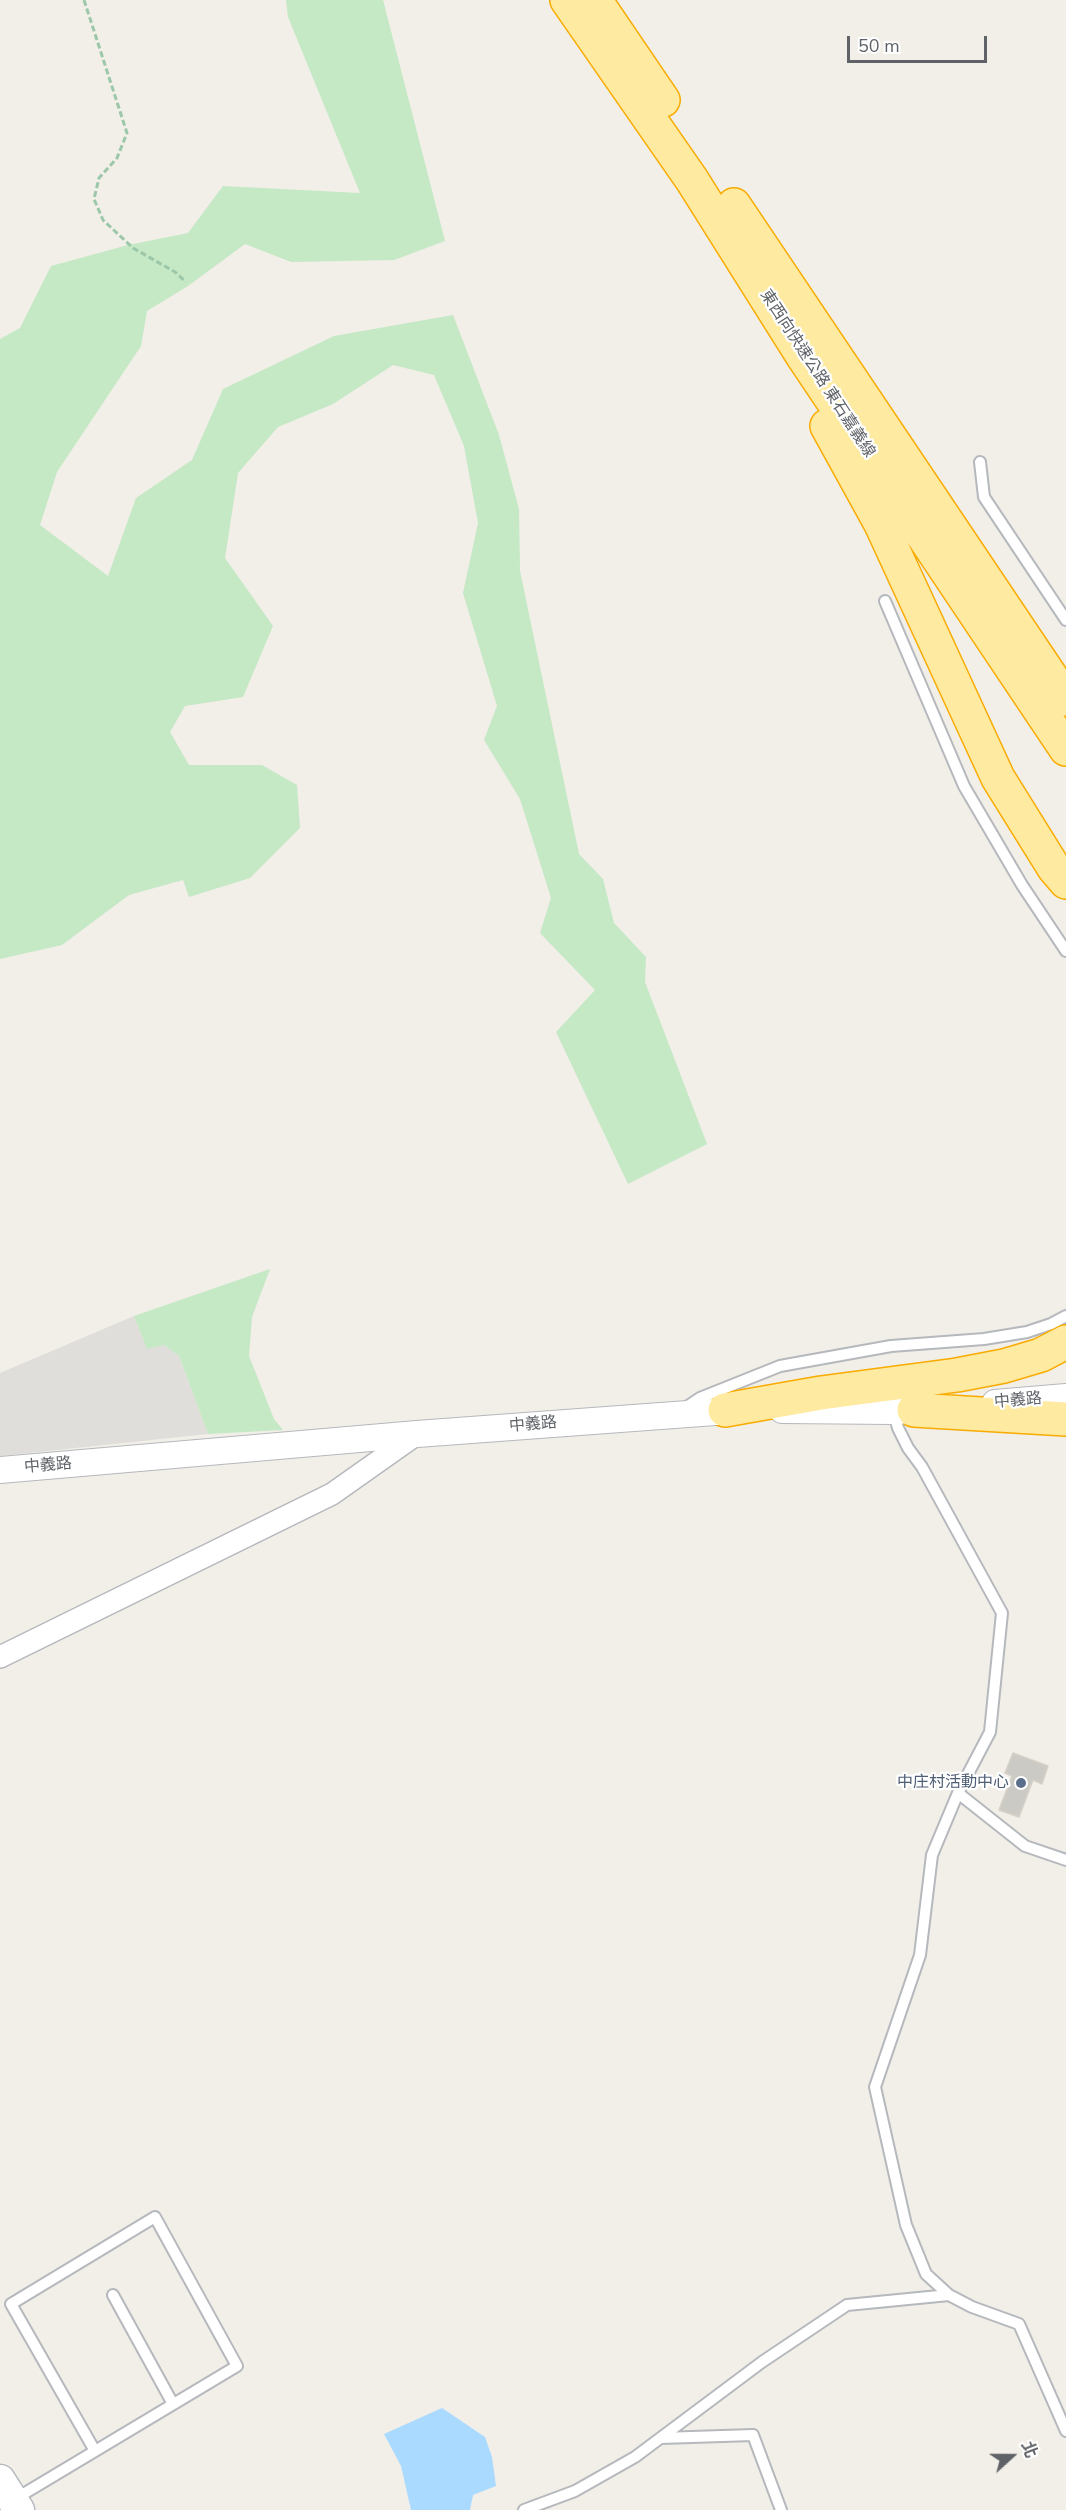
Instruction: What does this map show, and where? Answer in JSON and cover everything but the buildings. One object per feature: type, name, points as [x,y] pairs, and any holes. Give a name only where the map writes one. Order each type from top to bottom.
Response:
[{"type":"highway","name":"東西向快速公路 東石嘉義線","points":[[567,0],[692,180],[802,355],[1066,749]]},
{"type":"highway","name":"東西向快速公路 東石嘉義線","points":[[595,0],[1066,699]]},
{"type":"highway","points":[[692,180],[881,524],[998,778],[1062,880]]},
{"type":"highway","points":[[825,340],[1066,664]]},
{"type":"highway","points":[[895,1400],[957,1375],[1004,1366],[1041,1355],[1066,1342]]},
{"type":"highway","points":[[725,1410],[895,1400],[1066,1419]]},
{"type":"street","name":"中義路","points":[[895,1400],[1066,1397]]},
{"type":"street","name":"中義路","points":[[0,1470],[725,1410]]},
{"type":"street","points":[[0,1657],[332,1494],[417,1434]]},
{"type":"lane","points":[[980,462],[984,497],[1066,620]]},
{"type":"lane","points":[[885,601],[964,786],[1022,885],[1066,951]]},
{"type":"lane","points":[[674,1416],[700,1398],[780,1366],[891,1346],[984,1339],[1027,1332],[1052,1324],[1066,1316]]},
{"type":"lane","points":[[895,1400],[908,1448],[922,1467],[1002,1612],[990,1732],[958,1792],[932,1855],[920,1955],[875,2087],[906,2225],[926,2274],[949,2295],[972,2307],[1019,2324],[1066,2431]]},
{"type":"lane","points":[[958,1792],[1025,1846],[1066,1860]]},
{"type":"lane","points":[[11,2497],[95,2451],[237,2366],[154,2217],[10,2304],[95,2451]]},
{"type":"lane","points":[[113,2295],[173,2404]]},
{"type":"lane","points":[[524,2510],[575,2491],[635,2457],[762,2362],[847,2305],[949,2295]]},
{"type":"lane","points":[[661,2438],[753,2435],[781,2510]]},
{"type":"path","points":[[84,0],[127,133],[117,158],[99,178],[94,199],[103,220],[133,248],[175,272],[186,282]]},
{"type":"shaded area","points":[[134,1316],[147,1348],[164,1345],[179,1356],[208,1434],[0,1456],[0,1373]]},
{"type":"green space","points":[[286,0],[383,0],[445,241],[394,260],[291,262],[245,244],[188,286],[147,311],[141,346],[57,472],[40,525],[108,576],[136,498],[192,460],[223,389],[334,336],[453,315],[499,435],[519,509],[520,571],[579,854],[603,879],[614,923],[646,957],[645,982],[707,1144],[628,1184],[556,1032],[595,990],[540,933],[551,898],[520,799],[484,740],[497,706],[463,593],[478,523],[464,446],[434,375],[393,365],[333,404],[278,427],[238,473],[225,558],[273,626],[243,697],[185,706],[170,732],[189,765],[262,765],[297,785],[300,828],[250,878],[189,897],[183,880],[129,895],[62,945],[0,959],[0,339],[20,328],[51,266],[128,245],[188,233],[223,186],[360,193],[288,17]]},
{"type":"green space","points":[[270,1269],[252,1317],[249,1356],[274,1419],[283,1430],[208,1434],[179,1356],[164,1345],[147,1349],[134,1316]]},
{"type":"water","points":[[442,2408],[485,2437],[492,2457],[496,2486],[473,2495],[470,2510],[411,2510],[401,2466],[384,2434]]},
{"type":"place","name":"中庄村活動中心","points":[[1021,1783]]}]
